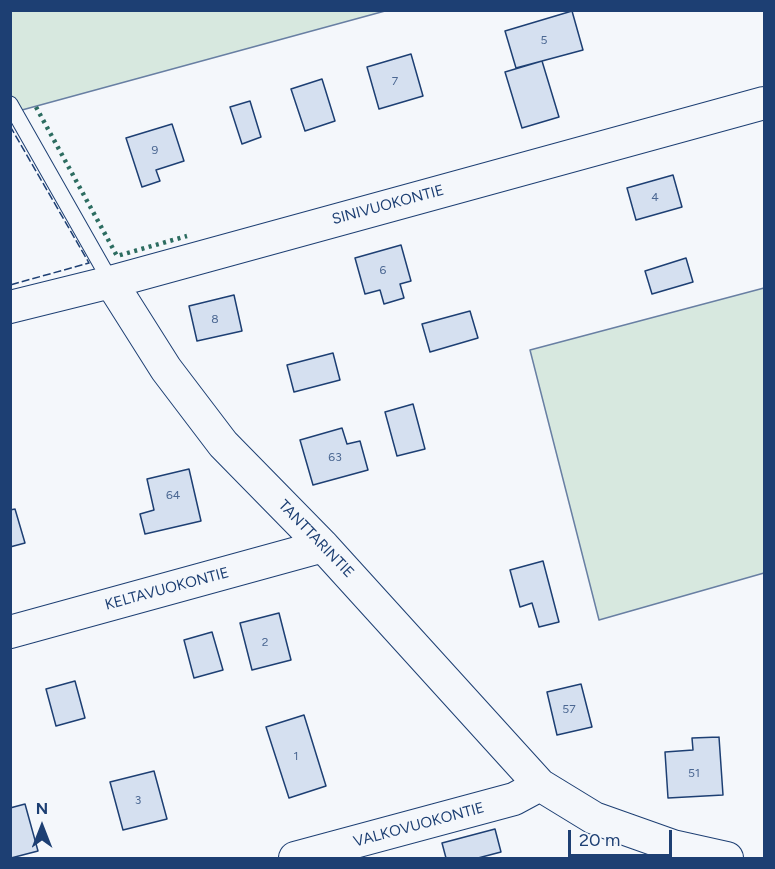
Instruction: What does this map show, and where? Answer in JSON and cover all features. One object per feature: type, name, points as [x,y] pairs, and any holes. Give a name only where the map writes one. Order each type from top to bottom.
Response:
[{"type":"street","name":"SINIVUOKONTIE","points":[[10,307],[111,282],[765,103]]},
{"type":"street","name":"TANTTARINTIE","points":[[111,282],[166,369],[223,444],[323,546],[540,785],[594,818],[674,846],[727,858]]},
{"type":"street","name":"KELTAVUOKONTIE","points":[[10,632],[323,546]]},
{"type":"street","name":"VALKOVUOKONTIE","points":[[295,858],[514,799],[540,785]]},
{"type":"lane","name":"TANTTARINTIE","points":[[10,104],[111,282]]},
{"type":"shaded area","points":[[10,11],[385,11],[11,113]]},
{"type":"shaded area","points":[[764,288],[764,573],[599,620],[530,350]]},
{"type":"building","points":[[572,11],[583,50],[516,68],[505,31]]},
{"type":"building","points":[[411,54],[423,96],[379,109],[367,67]]},
{"type":"building","points":[[542,61],[559,117],[522,128],[505,72]]},
{"type":"building","points":[[322,79],[335,121],[305,131],[291,89]]},
{"type":"building","points":[[250,101],[261,137],[242,144],[230,107]]},
{"type":"building","points":[[172,124],[184,161],[156,170],[160,181],[142,187],[126,138]]},
{"type":"building","points":[[673,175],[682,207],[636,220],[627,188]]},
{"type":"building","points":[[401,245],[411,281],[400,284],[404,298],[384,304],[380,290],[365,294],[355,258]]},
{"type":"building","points":[[686,258],[693,282],[652,294],[645,271]]},
{"type":"building","points":[[234,295],[242,331],[197,341],[189,306]]},
{"type":"building","points":[[470,311],[478,338],[430,352],[422,324]]},
{"type":"building","points":[[333,353],[340,380],[294,392],[287,365]]},
{"type":"building","points":[[413,404],[425,449],[397,456],[385,412]]},
{"type":"building","points":[[342,428],[347,444],[360,441],[368,470],[313,485],[300,440]]},
{"type":"building","points":[[189,469],[201,521],[145,534],[140,514],[154,510],[147,479]]},
{"type":"building","points":[[15,509],[25,543],[10,547],[10,510]]},
{"type":"building","points":[[543,561],[559,622],[539,627],[532,603],[520,607],[510,570]]},
{"type":"building","points":[[279,613],[291,660],[252,670],[240,623]]},
{"type":"building","points":[[212,632],[223,670],[194,678],[184,640]]},
{"type":"building","points":[[75,681],[85,718],[56,726],[46,689]]},
{"type":"building","points":[[581,684],[592,727],[557,735],[547,692]]},
{"type":"building","points":[[304,715],[326,786],[289,798],[266,727]]},
{"type":"building","points":[[719,737],[723,795],[668,798],[665,752],[693,750],[692,738]]},
{"type":"building","points":[[154,771],[167,819],[123,830],[110,782]]},
{"type":"building","points":[[25,804],[38,851],[11,858],[10,808]]},
{"type":"building","points":[[495,829],[501,852],[478,858],[446,858],[442,843]]},
{"type":"hedge","points":[[36,107],[117,256],[187,236]]},
{"type":"fence","points":[[10,126],[89,263],[10,285]]}]
